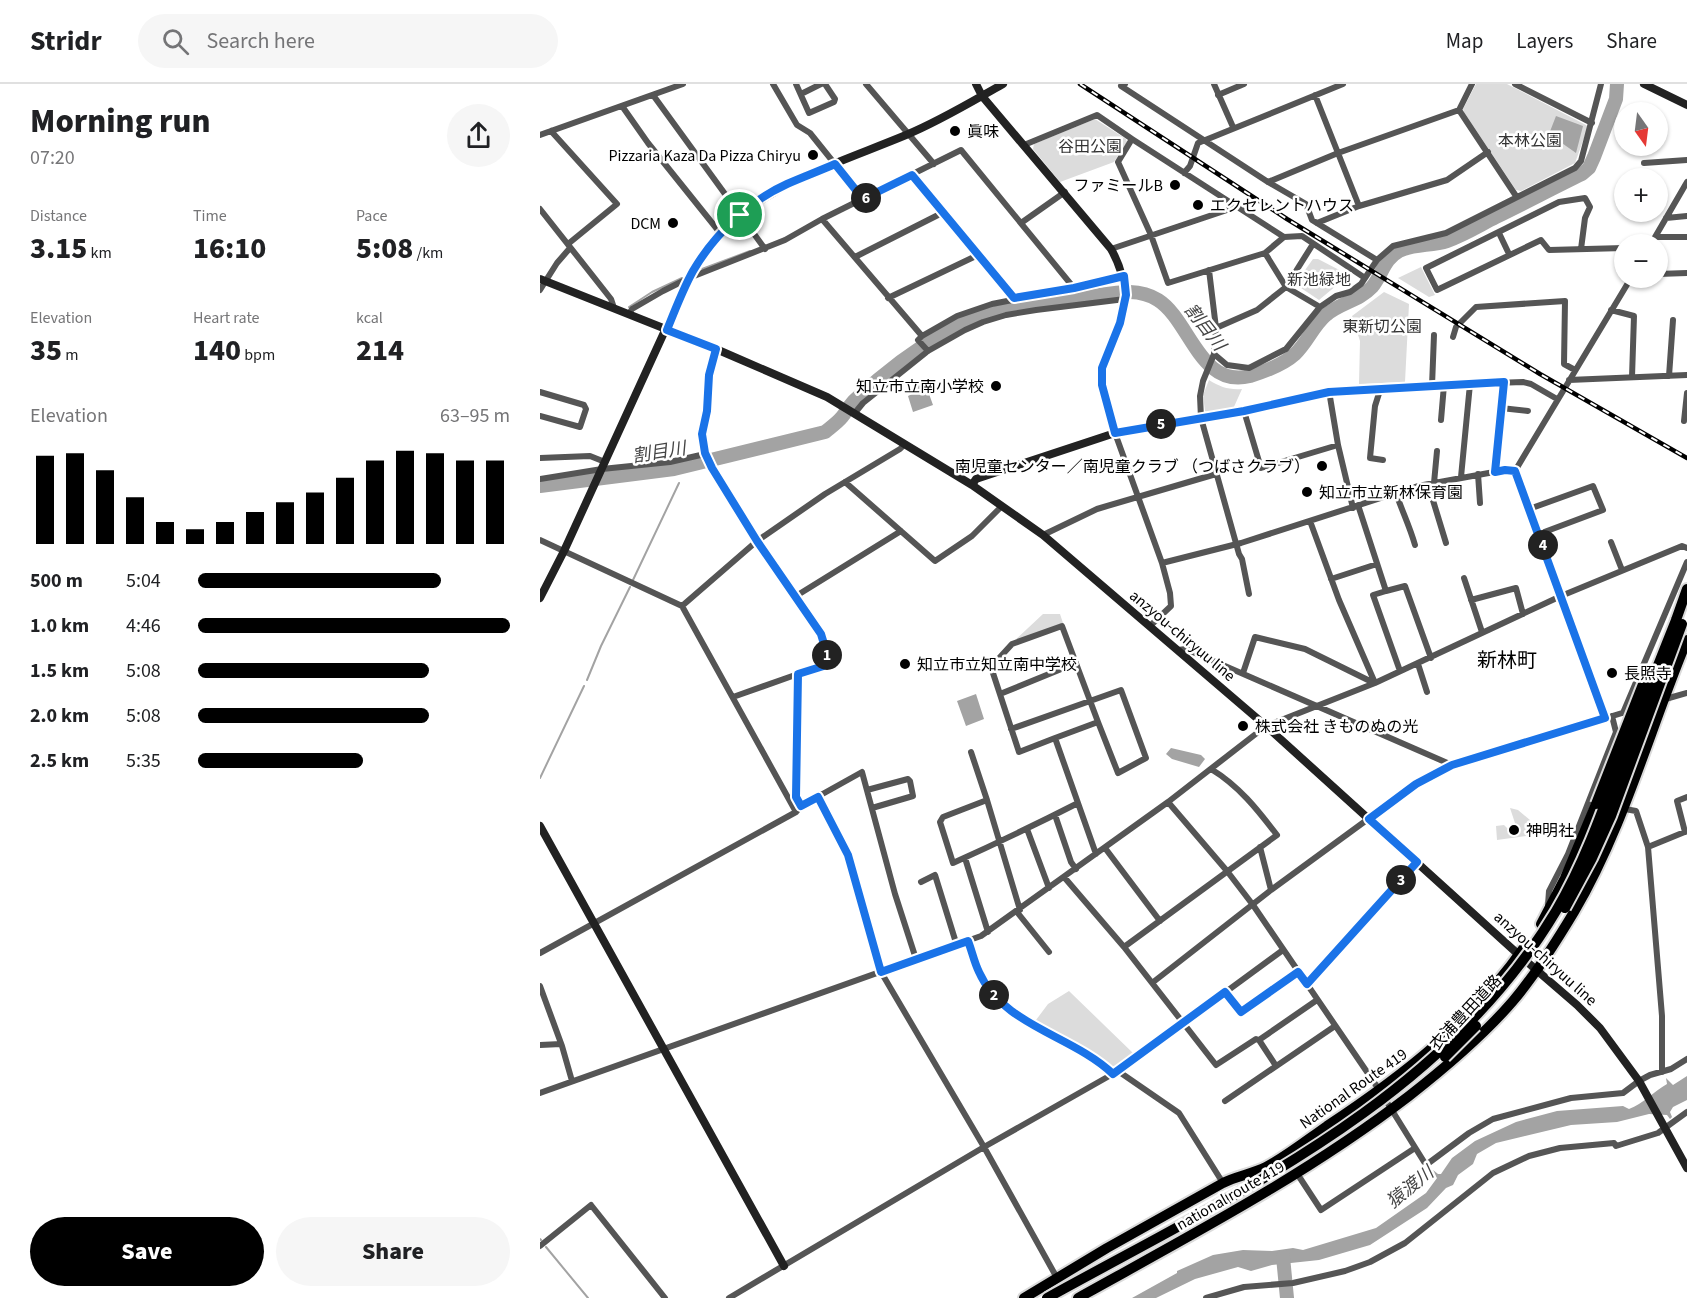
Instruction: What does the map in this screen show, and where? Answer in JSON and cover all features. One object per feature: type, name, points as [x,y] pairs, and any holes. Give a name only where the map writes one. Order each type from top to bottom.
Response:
[{"type":"highway","name":"National Route 419","points":[[1221,1188],[1235,1177],[1265,1167],[1380,1091],[1423,1058],[1455,1028],[1519,955],[1547,916],[1596,804],[1659,645],[1676,620],[1687,589]]},
{"type":"highway","name":"衣浦豊田道路","points":[[1058,1298],[1262,1186],[1325,1147],[1433,1068],[1466,1038],[1524,969],[1574,894],[1611,816],[1687,611]]},
{"type":"highway","name":"衣浦豊田道路","points":[[1047,1298],[1231,1197],[1312,1148],[1423,1068],[1475,1019],[1516,970],[1557,910],[1608,796],[1676,620]]},
{"type":"highway","points":[[1391,1110],[1443,1070],[1513,1001],[1574,912],[1625,809],[1687,640]]},
{"type":"highway","name":"national route 419","points":[[1078,1298],[1315,1164],[1391,1110]]},
{"type":"highway","points":[[1032,1298],[1221,1188]]},
{"type":"highway","name":"national route 419","points":[[1024,1298],[1056,1278],[1221,1188]]},
{"type":"street","points":[[540,135],[683,84]]},
{"type":"street","points":[[773,84],[797,125],[810,133],[863,199]]},
{"type":"street","points":[[796,84],[809,113],[834,102],[835,99],[823,84],[801,93]]},
{"type":"street","points":[[866,84],[934,164]]},
{"type":"street","points":[[976,84],[982,96],[1111,249],[1125,280],[1125,297],[1120,323],[1102,368],[1102,385],[1115,433],[1162,563],[1170,593],[1171,606],[1150,626]]},
{"type":"street","points":[[540,598],[667,330],[689,278],[703,255],[721,234],[755,202],[785,184],[908,135],[1003,84]]},
{"type":"street","points":[[1125,84],[1121,86],[1268,182],[1306,204],[1312,220],[1377,260]]},
{"type":"street","points":[[1214,84],[1233,128]]},
{"type":"street","points":[[1218,95],[1244,84]]},
{"type":"street","points":[[1184,173],[1190,166],[1198,142],[1343,84]]},
{"type":"street","points":[[1268,182],[1338,153],[1459,110],[1472,84]]},
{"type":"street","points":[[1515,84],[1592,123]]},
{"type":"street","points":[[1213,356],[1227,365],[1249,368],[1286,349],[1320,307],[1361,284],[1377,260],[1393,246],[1446,233],[1575,168],[1581,161],[1601,84]]},
{"type":"street","points":[[1644,84],[1687,105]]},
{"type":"street","points":[[653,95],[765,249]]},
{"type":"street","points":[[1315,95],[1359,207]]},
{"type":"street","points":[[622,106],[648,144],[721,234]]},
{"type":"street","points":[[1459,110],[1516,196]]},
{"type":"street","points":[[1024,145],[1097,115],[1284,237],[1302,236],[1365,278]]},
{"type":"street","points":[[540,290],[543,280],[569,246],[618,204],[551,131]]},
{"type":"street","points":[[1132,139],[1118,162],[1151,235],[1167,283],[1265,253],[1284,237]]},
{"type":"street","points":[[629,314],[639,304],[689,278],[765,249],[961,150],[1074,288]]},
{"type":"street","points":[[1317,223],[1359,207],[1447,180],[1488,152]]},
{"type":"street","points":[[1644,163],[1687,160]]},
{"type":"street","points":[[912,175],[1014,298]]},
{"type":"street","points":[[1668,215],[1687,182]]},
{"type":"street","points":[[1021,223],[1065,192]]},
{"type":"street","points":[[1581,249],[1585,218],[1590,207],[1585,198],[1558,202],[1426,268],[1437,290],[1541,240],[1549,250],[1614,248]]},
{"type":"street","points":[[1111,249],[1236,207]]},
{"type":"street","points":[[540,209],[611,299],[614,308]]},
{"type":"street","points":[[855,257],[942,213]]},
{"type":"street","points":[[1668,218],[1687,216]]},
{"type":"street","points":[[822,219],[888,298],[928,351]]},
{"type":"street","points":[[1499,232],[1509,255]]},
{"type":"street","points":[[1668,237],[1687,237]]},
{"type":"street","points":[[1216,328],[1257,310],[1286,287],[1313,244]]},
{"type":"street","points":[[1265,253],[1286,287],[1320,307]]},
{"type":"street","points":[[888,298],[978,255]]},
{"type":"street","points":[[1209,270],[1216,328],[1213,356],[1200,396],[1201,418],[1242,558],[1248,594]]},
{"type":"street","points":[[1668,274],[1687,273]]},
{"type":"street","name":"anzyou-chiryuu line","points":[[543,280],[716,349],[827,397],[972,486],[1043,535],[1266,726],[1600,1028],[1640,1083],[1687,1168]]},
{"type":"street","points":[[920,338],[957,316],[1014,298],[1125,280]]},
{"type":"street","points":[[1515,471],[1624,288]]},
{"type":"street","points":[[854,414],[863,403],[928,351],[965,330],[1006,315],[1125,297]]},
{"type":"street","points":[[1453,337],[1456,327],[1476,307],[1565,302],[1564,364],[1575,370]]},
{"type":"street","points":[[1611,310],[1634,316],[1632,378]]},
{"type":"street","points":[[1669,376],[1673,320]]},
{"type":"street","points":[[1432,386],[1434,335]]},
{"type":"street","points":[[716,349],[709,375],[707,411],[702,434],[705,453],[757,541],[821,634],[830,664],[733,697]]},
{"type":"street","points":[[1569,381],[1687,375]]},
{"type":"street","points":[[972,486],[976,479],[1115,433],[1244,411],[1329,392],[1381,387],[1504,382],[1531,384],[1557,399]]},
{"type":"street","points":[[1495,472],[1504,382]]},
{"type":"street","points":[[1461,477],[1470,384]]},
{"type":"street","points":[[1441,420],[1444,385]]},
{"type":"street","points":[[1381,387],[1375,406],[1370,459],[1383,460]]},
{"type":"street","points":[[1329,392],[1338,445],[1356,506],[1386,591]]},
{"type":"street","points":[[540,401],[541,393],[584,405],[586,409],[580,427],[540,416]]},
{"type":"street","points":[[1684,421],[1687,393]]},
{"type":"street","points":[[1501,408],[1528,411]]},
{"type":"street","points":[[1244,411],[1262,468],[1338,445]]},
{"type":"street","points":[[682,606],[757,541],[905,444]]},
{"type":"street","points":[[1437,451],[1431,483],[1446,543]]},
{"type":"street","points":[[540,479],[603,466],[670,462],[705,453]]},
{"type":"street","points":[[540,458],[590,456],[603,466]]},
{"type":"street","points":[[1162,563],[1310,521],[1431,483],[1505,470],[1515,471]]},
{"type":"street","points":[[1515,471],[1561,596],[1616,732],[1568,854],[1549,891],[1547,916]]},
{"type":"street","points":[[1043,535],[1097,509],[1216,474]]},
{"type":"street","points":[[1478,474],[1480,503]]},
{"type":"street","points":[[845,482],[935,561],[972,536],[1002,506]]},
{"type":"street","points":[[1529,509],[1593,486],[1603,510],[1539,534]]},
{"type":"street","points":[[1396,493],[1415,545]]},
{"type":"street","points":[[1310,521],[1331,579],[1375,683]]},
{"type":"street","points":[[796,597],[901,531]]},
{"type":"street","points":[[540,540],[682,606],[796,812]]},
{"type":"street","points":[[1611,542],[1622,570]]},
{"type":"street","points":[[540,1094],[663,1048],[736,1025],[957,946],[988,932],[1168,802],[1266,726],[1375,683],[1482,632],[1622,570],[1682,546],[1687,548]]},
{"type":"street","points":[[1623,713],[1687,562]]},
{"type":"street","points":[[1331,579],[1377,564]]},
{"type":"street","points":[[1464,578],[1482,632]]},
{"type":"street","points":[[1400,671],[1373,595],[1405,586],[1431,658]]},
{"type":"street","points":[[1472,600],[1516,588],[1523,614]]},
{"type":"street","points":[[1011,729],[1090,700],[1121,690],[1146,758],[1118,773],[1098,722],[1090,700],[1062,626],[1012,644],[991,667],[1011,729],[1019,752],[1098,722]]},
{"type":"street","points":[[1243,674],[1255,637],[1305,649],[1375,683]]},
{"type":"street","points":[[1178,650],[1186,649],[1452,765]]},
{"type":"street","points":[[1677,663],[1687,653]]},
{"type":"street","points":[[1000,694],[1076,663]]},
{"type":"street","points":[[1418,664],[1427,693]]},
{"type":"street","points":[[798,674],[796,797],[801,806]]},
{"type":"street","points":[[1152,983],[1271,890],[1416,784],[1452,765],[1687,693]]},
{"type":"street","points":[[1055,738],[1096,854]]},
{"type":"street","points":[[971,752],[1019,911],[1049,952]]},
{"type":"street","points":[[1124,947],[1277,834],[1241,791],[1228,779],[1211,769]]},
{"type":"street","points":[[540,953],[796,812],[801,806],[862,772],[916,959]]},
{"type":"street","points":[[867,790],[908,779],[910,781],[913,796],[872,808]]},
{"type":"street","points":[[818,797],[848,855],[881,972],[984,1147],[1056,1278]]},
{"type":"street","points":[[1648,847],[1686,832],[1677,801],[1687,797]]},
{"type":"street","points":[[987,800],[943,817],[940,822],[953,863],[1078,803]]},
{"type":"street","points":[[1168,802],[1253,905],[1380,1091],[1426,1165],[1469,1133],[1493,1119],[1570,1098],[1623,1094],[1650,1075],[1662,1072],[1687,1059]]},
{"type":"street","points":[[1625,809],[1636,811],[1648,847],[1662,1016],[1662,1072]]},
{"type":"street","points":[[1055,815],[1071,862],[1076,869]]},
{"type":"street","points":[[540,826],[784,1266]]},
{"type":"street","points":[[1027,829],[1049,888]]},
{"type":"street","points":[[1260,847],[1271,890]]},
{"type":"street","points":[[1105,848],[1160,921]]},
{"type":"street","points":[[965,858],[988,932]]},
{"type":"street","points":[[1307,984],[1417,862]]},
{"type":"street","points":[[921,882],[935,875],[957,946]]},
{"type":"street","points":[[1064,877],[1124,947],[1216,1065],[1256,1039],[1259,1040],[1317,1000]]},
{"type":"street","points":[[968,941],[979,973],[993,994],[1023,1021],[1080,1049],[1179,1113],[1221,1188]]},
{"type":"street","points":[[729,1298],[984,1147],[1116,1072],[1283,950]]},
{"type":"street","points":[[1225,992],[1241,1012],[1298,972]]},
{"type":"street","points":[[540,986],[572,1081]]},
{"type":"street","points":[[1225,1101],[1335,1026]]},
{"type":"street","points":[[1259,1040],[1276,1066]]},
{"type":"street","points":[[540,1045],[561,1044]]},
{"type":"street","points":[[1206,1298],[1244,1287],[1293,1283],[1345,1271],[1388,1253],[1431,1224],[1493,1173],[1528,1156],[1560,1148],[1614,1143],[1616,1146],[1658,1133],[1663,1126],[1687,1112]]},
{"type":"street","points":[[1300,1178],[1321,1210],[1415,1148]]},
{"type":"street","points":[[540,1246],[591,1205],[665,1298]]},
{"type":"green space","name":"本林公園","points":[[1476,84],[1507,84],[1586,125],[1588,127],[1575,163],[1521,191],[1516,190],[1464,112],[1463,109]]},
{"type":"green space","name":"谷田公園","points":[[1095,119],[1126,139],[1127,142],[1114,162],[1060,182],[1033,149],[1034,144]]},
{"type":"green space","name":"新池緑地","points":[[1313,259],[1318,259],[1349,275],[1319,300],[1295,284]]},
{"type":"green space","points":[[1421,267],[1435,295],[1429,297],[1398,278]]},
{"type":"green space","name":"東新切公園","points":[[1384,292],[1409,304],[1405,382],[1359,384],[1360,341],[1352,316]]},
{"type":"green space","points":[[1209,380],[1225,388],[1242,389],[1233,409],[1209,414],[1205,411],[1203,395]]},
{"type":"green space","points":[[1043,614],[1060,614],[1063,623],[1013,642]]},
{"type":"green space","points":[[1510,808],[1518,810],[1530,820],[1526,836],[1497,840],[1496,826],[1504,825],[1512,833],[1518,832]]},
{"type":"green space","points":[[1069,991],[1135,1055],[1113,1072],[1036,1024],[1036,1020],[1048,1004]]},
{"type":"shaded area","points":[[1556,116],[1583,126],[1576,153],[1549,134]]},
{"type":"shaded area","points":[[924,380],[933,405],[913,412],[908,396],[912,394],[909,385]]},
{"type":"shaded area","points":[[976,694],[984,719],[966,726],[957,701]]},
{"type":"shaded area","points":[[1171,748],[1201,755],[1205,759],[1199,767],[1172,759],[1166,754]]},
{"type":"shaded area","points":[[1687,1076],[1687,1100],[1673,1107],[1670,1119],[1667,1115],[1649,1114],[1617,1122],[1571,1125],[1496,1143],[1477,1154],[1473,1164],[1458,1175],[1453,1185],[1446,1188],[1427,1208],[1370,1245],[1319,1260],[1272,1265],[1251,1271],[1238,1267],[1195,1279],[1156,1298],[1132,1298],[1177,1271],[1213,1255],[1243,1250],[1272,1251],[1293,1248],[1303,1250],[1376,1228],[1426,1193],[1437,1178],[1430,1171],[1441,1174],[1452,1158],[1475,1141],[1516,1122],[1557,1111],[1623,1106],[1629,1109],[1667,1084],[1666,1078],[1673,1085]]},
{"type":"waterway","name":"割目川","points":[[540,486],[674,469],[825,432],[877,380],[911,354],[947,331],[979,318],[1015,308],[1052,302],[1123,292],[1150,296],[1169,310],[1207,363],[1219,372],[1233,377],[1250,376],[1261,372],[1295,354],[1321,319],[1331,311],[1367,292],[1394,254],[1410,247],[1453,239],[1582,174],[1589,168],[1594,157],[1616,99],[1617,84]]},
{"type":"waterway","points":[[702,269],[750,251]]},
{"type":"waterway","points":[[629,307],[652,292],[682,278]]},
{"type":"waterway","name":"割目川","points":[[674,469],[677,474]]},
{"type":"waterway","points":[[633,580],[679,483]]},
{"type":"waterway","points":[[587,680],[630,587]]},
{"type":"waterway","points":[[540,778],[584,686]]},
{"type":"waterway","points":[[546,1247],[588,1298]]},
{"type":"waterway","points":[[1283,1257],[1287,1298]]},
{"type":"railway","points":[[1080,84],[1287,219],[1540,374],[1687,458]]},
{"type":"place","name":"眞味","points":[[955,131]]},
{"type":"place","name":"Pizzaria Kaza Da Pizza Chiryu","points":[[813,155]]},
{"type":"place","name":"ファミールB","points":[[1175,185]]},
{"type":"place","name":"エクセレントハウス","points":[[1198,205]]},
{"type":"place","name":"DCM","points":[[673,223]]},
{"type":"place","name":"知立市立南小学校","points":[[996,386]]},
{"type":"place","name":"南児童センター／南児童クラブ （つばさクラブ）","points":[[1322,466]]},
{"type":"place","name":"知立市立新林保育園","points":[[1307,492]]},
{"type":"place","name":"知立市立知立南中学校","points":[[905,664]]},
{"type":"place","name":"長照寺","points":[[1612,673]]},
{"type":"place","name":"株式会社 きものぬの光","points":[[1243,726]]},
{"type":"place","name":"神明社","points":[[1514,830]]},
{"type":"district","name":"新林町","points":[[1507,660]]},
{"type":"route","points":[[835,164],[863,199],[912,175],[1014,298],[1074,288],[1124,276],[1125,304],[1102,368],[1102,385],[1115,433],[1244,411],[1329,392],[1381,387],[1504,382],[1495,472],[1515,471],[1605,718],[1452,765],[1416,784],[1369,819],[1417,862],[1307,984],[1298,972],[1241,1012],[1225,992],[1113,1074],[1080,1049],[1023,1021],[993,994],[979,973],[968,941],[881,972],[848,855],[818,797],[801,806],[796,797],[798,674],[830,664],[821,634],[757,541],[705,453],[702,434],[707,411],[709,375],[716,349],[667,330],[689,278],[703,255],[740,215],[755,202],[785,184],[835,164]]},
{"type":"water label","name":"猿渡川","points":[[1410,1187]]}]
